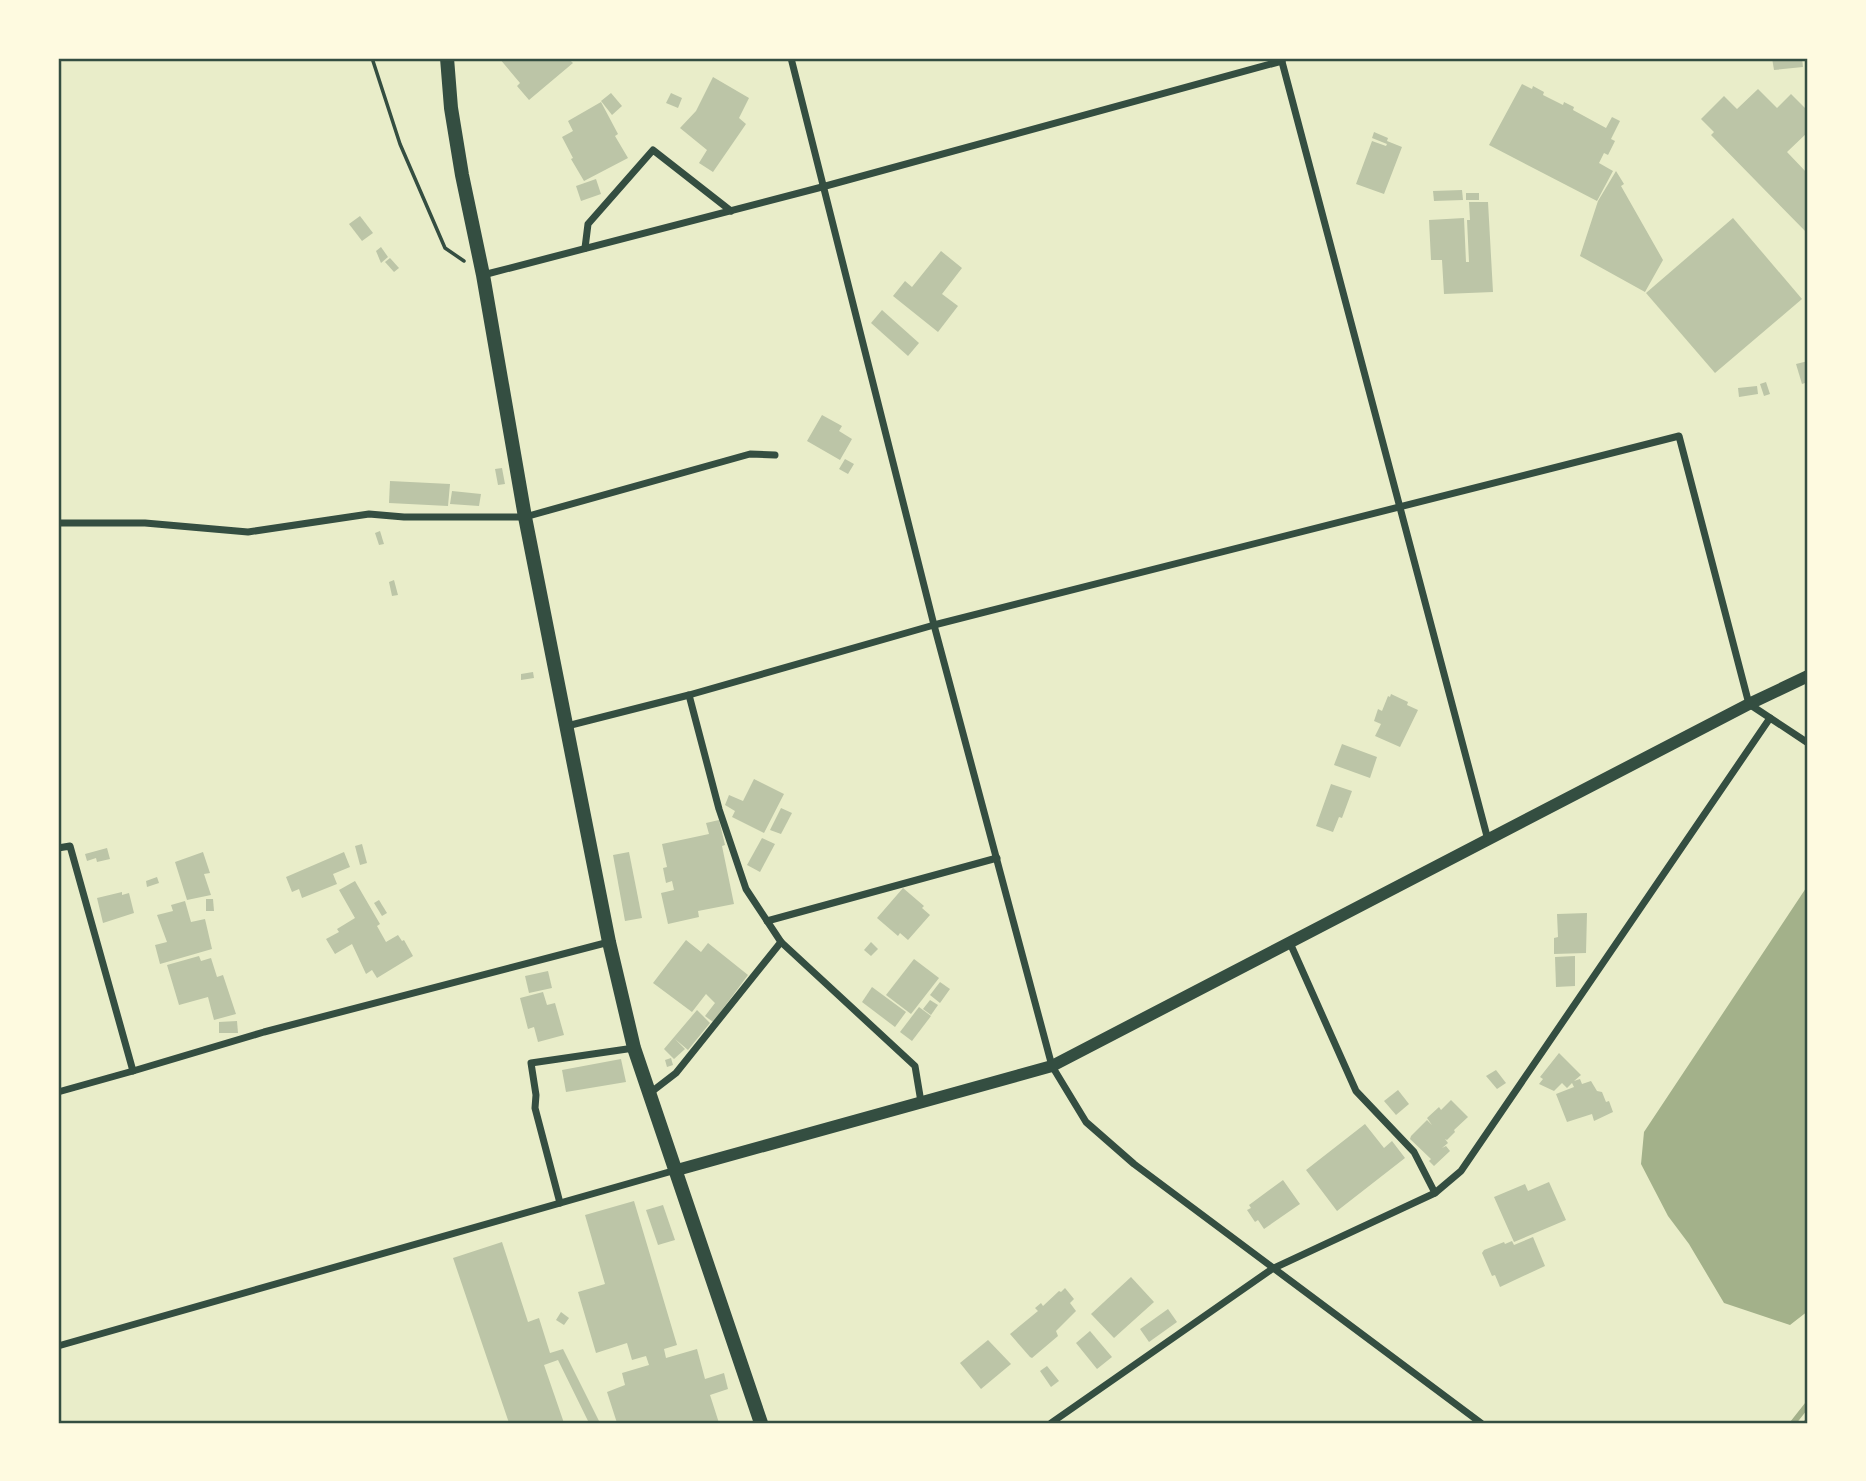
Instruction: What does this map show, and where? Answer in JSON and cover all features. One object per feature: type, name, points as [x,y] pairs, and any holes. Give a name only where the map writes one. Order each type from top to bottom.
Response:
[{"type":"main road","points":[[447,58],[462,175],[483,275],[525,517],[609,942],[634,1048],[761,1423]]},
{"type":"street","points":[[791,58],[934,625],[1052,1066],[1087,1122],[1134,1164],[1481,1423]]},
{"type":"street","points":[[483,275],[822,187],[1281,60],[1488,840]]},
{"type":"street","points":[[585,248],[589,223],[653,150],[731,211]]},
{"type":"street","points":[[567,726],[689,695],[934,625],[1679,436],[1749,704],[1808,743]]},
{"type":"street","points":[[58,523],[145,523],[248,532],[369,514],[404,517],[525,517],[750,454],[775,455]]},
{"type":"street","points":[[58,1346],[1052,1066],[1749,704],[1808,676]]},
{"type":"street","points":[[689,695],[719,809],[746,889],[781,942],[915,1066],[920,1102]]},
{"type":"street","points":[[1051,1423],[1272,1269],[1435,1192],[1461,1171],[1770,718]]},
{"type":"street","points":[[58,848],[70,845],[133,1071]]},
{"type":"street","points":[[767,921],[997,858]]},
{"type":"street","points":[[58,1091],[264,1032],[609,942]]},
{"type":"street","points":[[650,1094],[676,1073],[781,942]]},
{"type":"street","points":[[1290,943],[1356,1091],[1414,1152],[1435,1192]]},
{"type":"street","points":[[560,1203],[535,1108],[536,1095],[531,1063],[634,1048]]},
{"type":"path","points":[[372,58],[400,144],[444,248],[483,275]]},
{"type":"shaded area","points":[[1808,885],[1808,1311],[1790,1325],[1724,1303],[1689,1244],[1668,1216],[1641,1164],[1644,1132]]},
{"type":"building","points":[[499,58],[568,58],[573,63],[529,100],[517,86],[520,83]]},
{"type":"building","points":[[1772,58],[1802,58],[1803,67],[1774,70]]},
{"type":"building","points":[[713,77],[749,98],[739,118],[746,124],[713,172],[699,163],[707,150],[680,128],[696,111]]},
{"type":"building","points":[[1522,84],[1532,89],[1533,86],[1544,92],[1543,95],[1563,105],[1564,102],[1574,107],[1573,110],[1606,128],[1612,117],[1620,121],[1611,139],[1615,141],[1608,155],[1604,153],[1599,163],[1613,171],[1597,201],[1489,145]]},
{"type":"building","points":[[1758,89],[1777,108],[1791,94],[1808,111],[1808,132],[1787,152],[1808,174],[1808,234],[1711,135],[1714,132],[1701,119],[1724,96],[1737,109]]},
{"type":"building","points":[[611,93],[622,106],[612,115],[601,101]]},
{"type":"building","points":[[671,93],[682,98],[678,108],[666,103]]},
{"type":"building","points":[[601,102],[618,134],[615,136],[628,158],[584,181],[562,137],[573,131],[568,121]]},
{"type":"building","points":[[1374,132],[1402,147],[1384,194],[1356,184],[1372,141],[1386,146],[1387,144],[1372,138]]},
{"type":"building","points":[[1616,171],[1624,184],[1621,186],[1663,260],[1645,292],[1580,256],[1598,201]]},
{"type":"building","points":[[596,179],[601,194],[581,201],[576,186]]},
{"type":"building","points":[[1462,190],[1463,200],[1434,201],[1433,191]]},
{"type":"building","points":[[1466,193],[1479,193],[1479,200],[1466,200]]},
{"type":"building","points":[[1469,202],[1488,202],[1493,292],[1444,294],[1442,260],[1431,260],[1429,220],[1464,218],[1466,262],[1469,262]]},
{"type":"building","points":[[360,216],[373,233],[362,241],[349,224]]},
{"type":"building","points":[[1733,218],[1802,299],[1715,373],[1646,293]]},
{"type":"building","points":[[381,247],[388,257],[381,263],[376,251]]},
{"type":"building","points":[[941,251],[962,268],[942,294],[958,306],[938,332],[893,296],[905,281],[912,287]]},
{"type":"building","points":[[390,258],[399,268],[394,272],[385,262]]},
{"type":"building","points":[[882,310],[919,343],[908,356],[871,323]]},
{"type":"building","points":[[1808,361],[1808,382],[1802,384],[1796,364]]},
{"type":"building","points":[[1766,382],[1770,394],[1764,396],[1760,384]]},
{"type":"building","points":[[1757,386],[1758,394],[1739,397],[1738,388]]},
{"type":"building","points":[[822,415],[842,426],[839,431],[852,439],[840,460],[807,441]]},
{"type":"building","points":[[845,459],[854,464],[848,474],[839,469]]},
{"type":"building","points":[[502,468],[505,484],[498,485],[495,469]]},
{"type":"building","points":[[390,481],[450,484],[448,506],[389,503]]},
{"type":"building","points":[[452,491],[481,494],[479,506],[450,504]]},
{"type":"building","points":[[380,531],[384,544],[379,545],[375,533]]},
{"type":"building","points":[[394,580],[398,595],[392,596],[389,582]]},
{"type":"building","points":[[533,672],[534,678],[521,680],[521,674]]},
{"type":"building","points":[[1391,694],[1418,710],[1400,747],[1375,736],[1381,724],[1374,721],[1378,709],[1382,711]]},
{"type":"building","points":[[1342,744],[1377,757],[1370,778],[1334,765]]},
{"type":"building","points":[[754,779],[784,794],[764,833],[732,817],[735,811],[725,805],[729,795],[743,801]]},
{"type":"building","points":[[1331,784],[1352,791],[1342,818],[1339,817],[1333,832],[1316,826]]},
{"type":"building","points":[[781,808],[792,813],[781,834],[770,830]]},
{"type":"building","points":[[719,820],[734,904],[698,911],[699,917],[668,924],[661,893],[674,890],[672,881],[666,883],[663,868],[667,867],[662,844],[709,834],[706,823]]},
{"type":"building","points":[[762,838],[775,844],[760,872],[747,865]]},
{"type":"building","points":[[362,844],[367,863],[360,865],[355,846]]},
{"type":"building","points":[[107,848],[110,859],[97,862],[96,858],[87,861],[85,854]]},
{"type":"building","points":[[203,852],[210,873],[204,874],[211,895],[187,900],[175,862]]},
{"type":"building","points":[[344,852],[350,867],[333,874],[337,884],[302,898],[299,889],[292,892],[286,877]]},
{"type":"building","points":[[629,852],[642,918],[625,921],[613,855]]},
{"type":"building","points":[[157,877],[159,883],[147,887],[146,881]]},
{"type":"building","points":[[355,881],[380,924],[377,926],[386,942],[398,935],[413,956],[377,978],[372,970],[366,974],[352,944],[335,954],[326,939],[355,918],[339,890]]},
{"type":"building","points":[[903,888],[924,906],[922,908],[930,915],[908,940],[900,933],[898,936],[877,918]]},
{"type":"building","points":[[122,892],[122,895],[129,893],[134,913],[103,923],[97,898]]},
{"type":"building","points":[[206,899],[213,899],[214,911],[206,911]]},
{"type":"building","points":[[379,900],[387,913],[382,916],[374,903]]},
{"type":"building","points":[[185,901],[191,922],[205,919],[212,949],[160,964],[155,945],[167,942],[157,915],[173,911],[171,905]]},
{"type":"building","points":[[1587,913],[1586,953],[1554,954],[1554,938],[1558,937],[1557,914]]},
{"type":"building","points":[[686,940],[701,952],[708,943],[748,975],[713,1022],[705,1016],[715,1003],[706,994],[692,1012],[653,983]]},
{"type":"building","points":[[871,942],[878,949],[871,956],[864,950]]},
{"type":"building","points":[[199,956],[201,961],[211,958],[217,977],[223,975],[236,1014],[214,1020],[208,997],[179,1005],[167,965]]},
{"type":"building","points":[[1575,956],[1575,986],[1556,987],[1555,957]]},
{"type":"building","points":[[914,959],[939,978],[911,1014],[886,995]]},
{"type":"building","points":[[548,971],[552,988],[529,993],[525,976]]},
{"type":"building","points":[[940,982],[950,989],[940,1003],[930,995]]},
{"type":"building","points":[[872,987],[906,1012],[895,1027],[862,1002]]},
{"type":"building","points":[[543,992],[547,1005],[555,1003],[564,1035],[538,1042],[534,1027],[528,1029],[520,998]]},
{"type":"building","points":[[930,1000],[938,1005],[931,1015],[923,1009]]},
{"type":"building","points":[[919,1007],[931,1016],[912,1041],[900,1032]]},
{"type":"building","points":[[697,1010],[710,1023],[688,1050],[675,1039],[685,1049],[674,1059],[664,1049]]},
{"type":"building","points":[[237,1021],[238,1033],[219,1033],[219,1022]]},
{"type":"building","points":[[1559,1053],[1581,1075],[1574,1081],[1580,1079],[1582,1084],[1591,1081],[1597,1091],[1602,1092],[1606,1102],[1609,1101],[1613,1112],[1594,1121],[1592,1114],[1567,1122],[1556,1094],[1574,1087],[1572,1083],[1567,1088],[1562,1083],[1554,1091],[1539,1084],[1543,1079],[1540,1077]]},
{"type":"building","points":[[671,1058],[673,1065],[667,1067],[665,1060]]},
{"type":"building","points":[[621,1059],[626,1082],[566,1092],[562,1070]]},
{"type":"building","points":[[1496,1070],[1506,1083],[1497,1089],[1486,1076]]},
{"type":"building","points":[[1398,1090],[1409,1104],[1396,1115],[1384,1101]]},
{"type":"building","points":[[1451,1100],[1468,1117],[1447,1140],[1445,1139],[1448,1143],[1442,1148],[1446,1146],[1450,1151],[1434,1166],[1429,1161],[1431,1159],[1410,1139],[1427,1120],[1432,1125],[1427,1118]]},
{"type":"building","points":[[1365,1124],[1384,1148],[1392,1141],[1405,1158],[1337,1211],[1306,1170]]},
{"type":"building","points":[[1283,1180],[1300,1204],[1264,1229],[1247,1210],[1251,1208],[1249,1205]]},
{"type":"building","points":[[1549,1182],[1566,1220],[1514,1242],[1494,1197],[1525,1184],[1528,1191]]},
{"type":"building","points":[[634,1201],[677,1345],[664,1349],[666,1358],[697,1349],[705,1379],[724,1373],[728,1389],[710,1395],[719,1423],[617,1423],[607,1392],[625,1385],[622,1373],[649,1365],[646,1356],[632,1360],[627,1343],[596,1353],[578,1292],[605,1284],[585,1215]]},
{"type":"building","points":[[663,1205],[675,1240],[658,1245],[646,1210]]},
{"type":"building","points":[[1533,1237],[1545,1266],[1500,1287],[1482,1253],[1504,1242],[1505,1244],[1512,1241],[1514,1245]]},
{"type":"building","points":[[502,1242],[528,1322],[539,1318],[550,1353],[563,1349],[600,1423],[589,1423],[558,1360],[544,1365],[564,1423],[509,1423],[453,1258]]},
{"type":"building","points":[[1131,1277],[1154,1302],[1114,1338],[1091,1314]]},
{"type":"building","points":[[1065,1288],[1074,1299],[1070,1303],[1076,1311],[1056,1331],[1058,1336],[1032,1358],[1010,1334],[1038,1311],[1035,1308],[1041,1303],[1043,1306]]},
{"type":"building","points":[[1168,1309],[1177,1322],[1149,1342],[1140,1329]]},
{"type":"building","points":[[561,1312],[569,1318],[564,1325],[556,1320]]},
{"type":"building","points":[[1090,1331],[1112,1357],[1097,1369],[1076,1343]]},
{"type":"building","points":[[988,1340],[1011,1364],[981,1389],[960,1363]]},
{"type":"building","points":[[1047,1366],[1059,1381],[1051,1387],[1040,1371]]},
{"type":"waterway","points":[[1793,1423],[1808,1404]]}]
